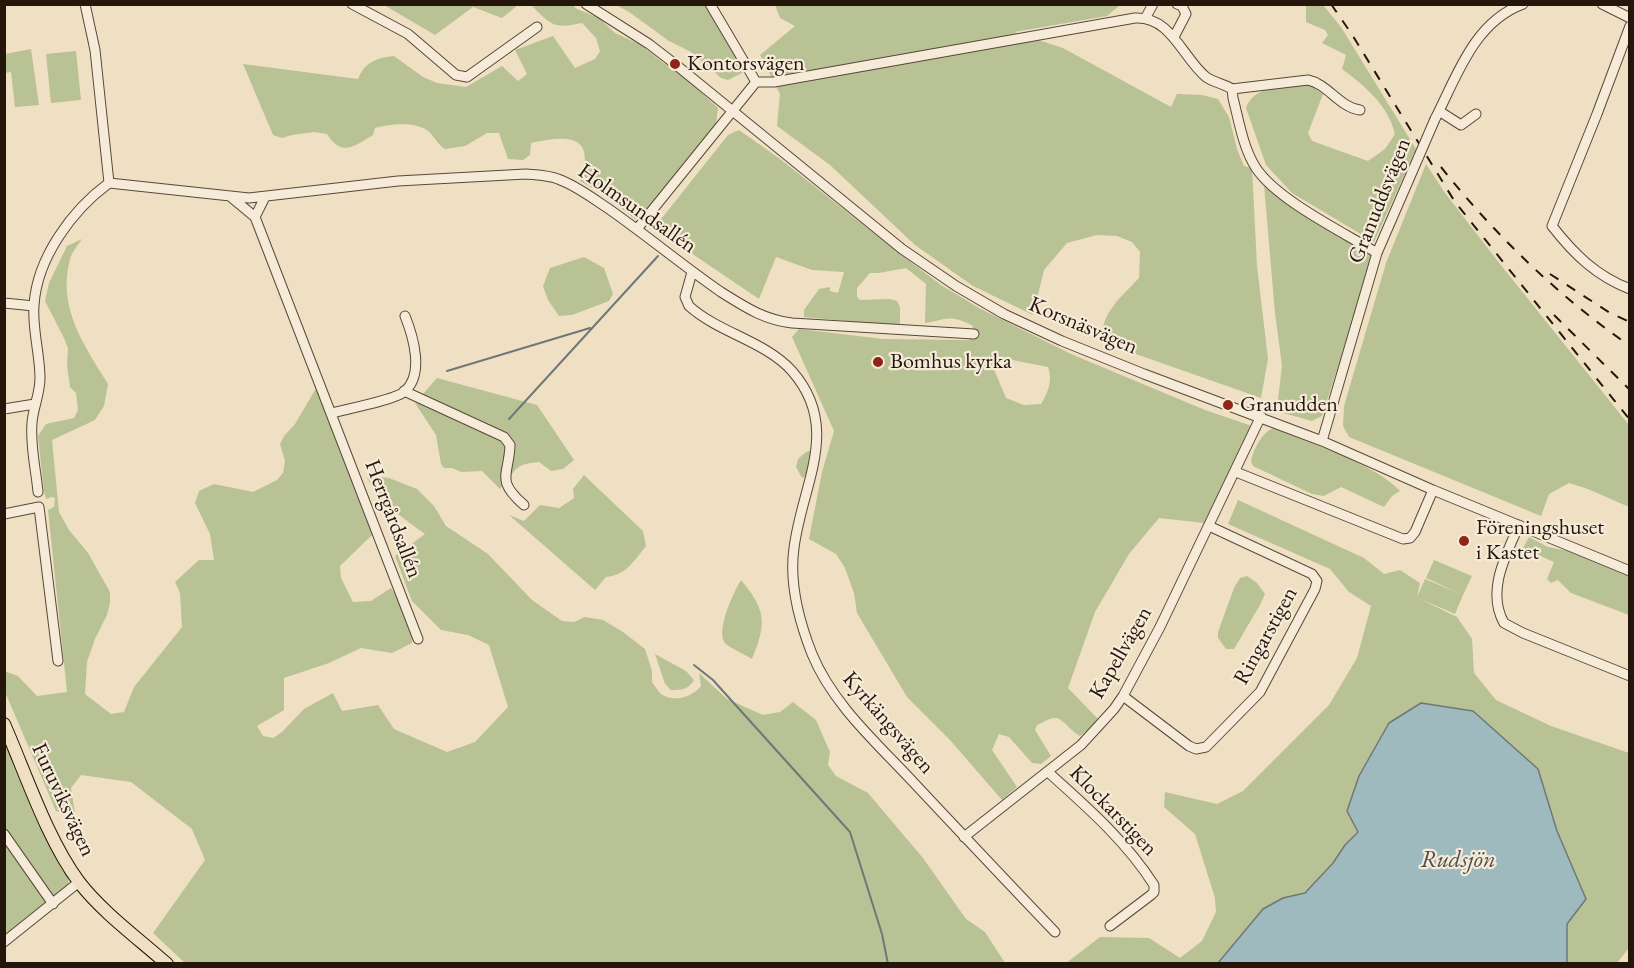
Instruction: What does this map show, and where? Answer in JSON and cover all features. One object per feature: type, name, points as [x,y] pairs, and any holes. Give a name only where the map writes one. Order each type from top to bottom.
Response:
[{"type":"main road","name":"Furuviksvägen","points":[[4,724],[45,821],[79,882],[96,901],[167,963]]},
{"type":"street","points":[[38,492],[32,431],[40,378],[34,306],[40,278],[59,237],[81,206],[109,183],[95,50],[85,4]]},
{"type":"street","points":[[352,4],[408,34],[456,75],[467,77],[537,27]]},
{"type":"street","name":"Korsnäsvägen","points":[[586,4],[649,44],[902,249],[1004,314],[1179,387],[1261,416],[1322,441],[1433,490],[1629,571]]},
{"type":"street","points":[[710,4],[756,82]]},
{"type":"street","points":[[1146,17],[1153,4]]},
{"type":"street","points":[[1174,37],[1186,14],[1182,6],[1177,4]]},
{"type":"street","name":"Granuddsvägen","points":[[1322,441],[1377,253],[1437,115],[1470,50],[1485,30],[1499,16],[1523,4]]},
{"type":"street","points":[[1602,4],[1629,18]]},
{"type":"street","points":[[756,82],[774,82],[1146,17],[1167,30],[1207,77],[1232,89],[1316,81],[1351,109],[1360,110]]},
{"type":"street","points":[[1629,26],[1552,226],[1575,255],[1616,284],[1629,289]]},
{"type":"street","points":[[637,229],[756,82]]},
{"type":"street","points":[[1232,89],[1250,156],[1262,175],[1282,195],[1377,253]]},
{"type":"street","points":[[1437,115],[1461,125],[1476,114]]},
{"type":"street","name":"Holmsundsallén","points":[[109,183],[231,197],[265,197],[398,181],[533,174],[564,182],[637,229],[692,272],[750,310],[778,321],[974,334]]},
{"type":"street","points":[[231,197],[255,217],[265,197]]},
{"type":"street","name":"Herrgårdsallén","points":[[255,217],[418,639]]},
{"type":"street","name":"Kyrkängsvägen","points":[[692,272],[686,297],[689,306],[783,363],[799,380],[814,411],[818,446],[798,526],[793,571],[802,626],[819,670],[848,713],[1055,932]]},
{"type":"street","points":[[4,303],[34,306]]},
{"type":"street","points":[[332,413],[405,392],[415,373],[414,345],[405,316]]},
{"type":"street","points":[[405,392],[504,437],[510,445],[505,472],[506,482],[509,490],[524,505]]},
{"type":"street","points":[[4,409],[35,404]]},
{"type":"street","name":"Kapellvägen","points":[[964,837],[1093,734],[1123,696],[1160,627],[1261,416]]},
{"type":"street","points":[[1236,472],[1403,539],[1410,538],[1415,532],[1433,490]]},
{"type":"street","points":[[4,514],[39,507],[58,661]]},
{"type":"street","points":[[1519,525],[1497,582],[1498,602],[1504,623],[1513,629],[1629,676]]},
{"type":"street","name":"Ringarstigen","points":[[1123,696],[1189,746],[1196,749],[1206,747],[1260,692],[1310,599],[1317,582],[1312,574],[1209,526]]},
{"type":"street","name":"Klockarstigen","points":[[1048,772],[1103,822],[1126,847],[1154,885],[1154,892],[1151,895],[1110,926]]},
{"type":"street","points":[[4,834],[53,904]]},
{"type":"street","points":[[4,942],[79,882]]},
{"type":"green space","points":[[384,5],[518,5],[502,18],[473,7],[435,35]]},
{"type":"green space","points":[[531,5],[572,5],[599,18],[615,33],[641,45],[680,73],[718,108],[716,124],[642,219],[635,219],[602,193],[580,181],[585,154],[575,141],[567,139],[531,143],[530,155],[523,160],[508,159],[499,133],[487,133],[465,146],[445,149],[428,131],[409,125],[375,128],[373,135],[348,148],[338,146],[327,134],[314,132],[282,138],[273,135],[243,64],[358,79],[372,62],[394,56],[423,77],[437,83],[466,87],[502,66],[518,81],[527,74],[515,50],[553,36],[575,68],[595,59],[600,51],[596,38],[582,23],[565,26],[553,24]]},
{"type":"green space","points":[[616,5],[707,5],[745,68],[742,73],[728,80],[721,78],[691,52],[669,41]]},
{"type":"green space","points":[[775,5],[1120,5],[1107,16],[1014,32],[1063,48],[1171,107],[1177,94],[1202,95],[1218,99],[1229,117],[1244,166],[1252,168],[1257,266],[1268,359],[1261,398],[1101,340],[1102,330],[1109,313],[1139,278],[1140,252],[1132,242],[1117,236],[1097,235],[1067,243],[1044,270],[1033,315],[973,286],[915,245],[830,165],[777,126],[780,94],[760,55],[795,26],[780,18]]},
{"type":"green space","points":[[1306,5],[1323,5],[1341,27],[1416,149],[1374,242],[1292,193],[1266,165],[1246,108],[1250,100],[1264,91],[1309,84],[1323,94],[1308,133],[1312,141],[1368,161],[1385,149],[1395,134],[1381,105],[1367,89],[1342,69],[1346,55],[1322,43],[1328,35],[1325,30],[1306,22]]},
{"type":"green space","points":[[31,49],[39,105],[15,107],[11,72],[5,73],[5,54]]},
{"type":"green space","points":[[76,51],[81,100],[51,103],[46,54]]},
{"type":"green space","points":[[739,130],[780,159],[941,285],[979,308],[1071,354],[1205,410],[1252,426],[1232,472],[1204,523],[1159,518],[1129,554],[1095,612],[1068,688],[1098,719],[1092,727],[1080,736],[1056,718],[1037,725],[1035,730],[1051,756],[1041,764],[1032,763],[1009,737],[999,734],[992,750],[1017,787],[1002,800],[950,740],[907,697],[857,613],[854,593],[845,568],[836,554],[809,539],[822,472],[834,431],[792,337],[799,329],[883,339],[969,340],[973,326],[954,319],[925,323],[926,284],[906,268],[870,273],[857,288],[857,297],[860,300],[890,299],[897,301],[900,307],[900,326],[804,317],[804,310],[819,289],[830,287],[830,291],[838,293],[844,272],[812,270],[776,257],[759,299],[654,228],[728,135]],"holes":[[[997,357],[1048,367],[1049,386],[1041,404],[1024,405],[1006,398],[993,367]]]},
{"type":"green space","points":[[1426,164],[1445,193],[1500,264],[1629,425],[1629,507],[1569,483],[1549,494],[1541,516],[1349,437],[1343,426],[1344,406],[1386,263]]},
{"type":"green space","points":[[1264,185],[1286,202],[1374,256],[1322,416],[1312,421],[1283,413],[1277,407],[1282,366]]},
{"type":"green space","points":[[82,239],[70,259],[67,294],[75,325],[108,384],[104,406],[95,420],[52,440],[59,512],[69,530],[88,553],[110,592],[107,615],[87,662],[85,694],[111,714],[124,712],[134,687],[182,627],[180,593],[175,582],[199,560],[214,560],[210,534],[195,503],[199,491],[214,484],[253,492],[277,480],[283,473],[285,461],[280,444],[318,385],[373,534],[340,566],[341,578],[353,602],[371,601],[391,588],[409,623],[412,643],[392,653],[361,648],[329,663],[284,678],[284,710],[257,726],[263,736],[273,738],[304,709],[333,693],[342,711],[378,705],[394,729],[447,752],[475,742],[508,707],[489,645],[468,635],[441,630],[412,601],[395,556],[425,534],[385,502],[367,478],[373,476],[389,478],[417,489],[434,506],[446,526],[488,554],[532,600],[562,621],[574,622],[585,617],[603,620],[645,649],[652,671],[652,682],[666,697],[683,698],[693,693],[701,686],[699,673],[727,699],[763,715],[780,712],[793,702],[816,720],[830,752],[828,765],[836,776],[868,793],[923,858],[966,919],[985,932],[1005,963],[185,963],[153,933],[205,860],[192,829],[131,782],[81,775],[71,788],[75,813],[70,816],[56,811],[5,692],[4,671],[18,676],[37,696],[67,692],[48,510],[54,507],[55,498],[46,499],[44,492],[38,436],[46,424],[74,418],[78,410],[76,393],[70,387],[67,366],[68,348],[45,301],[49,283],[67,246]]},
{"type":"green space","points":[[584,257],[604,268],[613,294],[609,301],[572,315],[559,316],[548,300],[543,286],[550,268]]},
{"type":"green space","points":[[437,378],[537,405],[574,460],[563,469],[551,471],[539,462],[524,465],[516,470],[500,489],[482,471],[461,472],[452,468],[444,468],[441,464],[436,435],[415,403]]},
{"type":"green space","points":[[1273,428],[1358,463],[1389,481],[1400,491],[1392,496],[1384,507],[1341,487],[1324,496],[1312,494],[1253,466],[1251,461],[1256,446]]},
{"type":"green space","points":[[813,450],[806,476],[802,478],[796,467],[798,459],[806,452]]},
{"type":"green space","points":[[584,475],[643,531],[646,546],[629,566],[613,576],[606,577],[595,590],[509,515],[524,521],[540,505],[559,508],[574,498],[573,489]]},
{"type":"green space","points":[[1238,500],[1364,558],[1384,574],[1400,570],[1420,583],[1417,597],[1425,579],[1463,595],[1455,614],[1418,598],[1457,617],[1472,639],[1474,673],[1496,700],[1551,726],[1629,753],[1629,948],[1617,963],[1567,963],[1567,924],[1586,898],[1557,831],[1538,769],[1359,776],[1347,811],[1358,831],[1305,893],[1283,898],[1263,909],[1218,963],[1065,964],[1100,937],[1149,938],[1180,958],[1202,941],[1216,912],[1215,898],[1195,834],[1164,807],[1165,792],[1217,804],[1243,791],[1329,705],[1357,658],[1371,606],[1349,592],[1330,569],[1228,524]]},
{"type":"green space","points":[[1529,537],[1548,547],[1568,551],[1629,576],[1629,615],[1571,593],[1558,580],[1551,583],[1547,579],[1554,562],[1523,548]]},
{"type":"green space","points":[[1434,560],[1472,576],[1463,595],[1426,578]]},
{"type":"green space","points":[[1247,576],[1257,583],[1265,594],[1234,649],[1226,649],[1218,638],[1218,632],[1234,588],[1240,578]]},
{"type":"green space","points":[[741,580],[755,600],[762,617],[760,636],[752,659],[727,645],[723,640],[723,623],[726,613]]},
{"type":"green space","points":[[655,654],[686,671],[694,680],[692,683],[684,689],[671,690],[665,684]]},
{"type":"green space","points":[[4,732],[67,870],[69,885],[55,898],[5,828]]},
{"type":"green space","points":[[4,842],[48,905],[4,939]]},
{"type":"water","name":"Rudsjön","points":[[1421,703],[1473,711],[1538,769],[1557,831],[1586,899],[1567,924],[1567,963],[1218,963],[1263,909],[1283,898],[1305,893],[1358,832],[1347,811],[1359,776],[1389,723]]},
{"type":"waterway","points":[[509,419],[658,256]]},
{"type":"waterway","points":[[447,371],[590,328]]},
{"type":"waterway","points":[[694,665],[713,680],[850,832],[882,934],[888,964]]},
{"type":"railway","points":[[1331,4],[1455,202],[1630,420]]},
{"type":"railway","points":[[1441,167],[1483,217],[1529,263],[1603,327],[1630,346]]},
{"type":"railway","points":[[1550,274],[1610,313],[1630,322]]},
{"type":"railway","points":[[1554,315],[1630,390]]},
{"type":"place","name":"Kontorsvägen","points":[[675,64]]},
{"type":"place","name":"Bomhus kyrka","points":[[878,362]]},
{"type":"place","name":"Granudden","points":[[1228,405]]},
{"type":"place","name":"Föreningshuset i Kastet","points":[[1464,541]]}]
